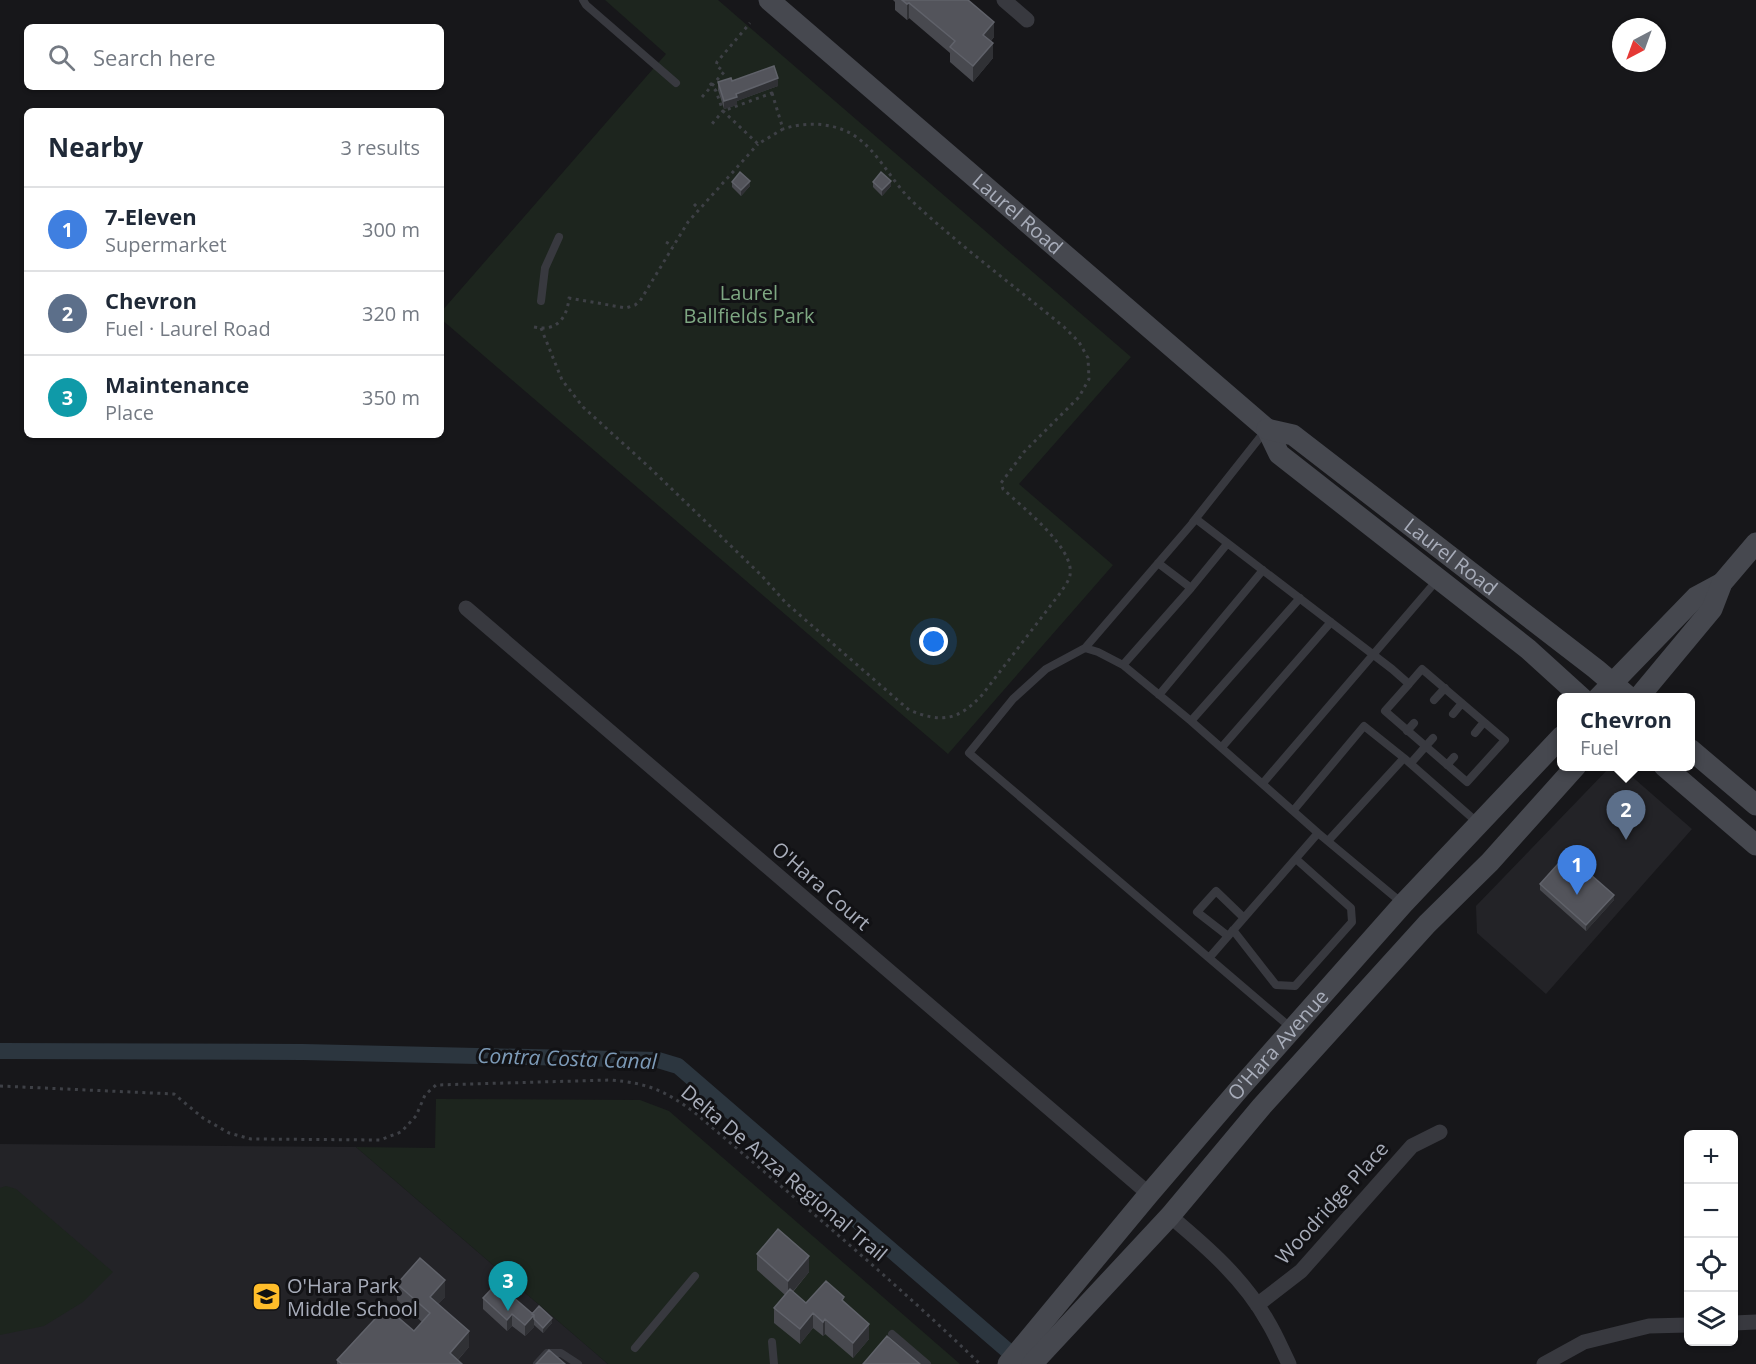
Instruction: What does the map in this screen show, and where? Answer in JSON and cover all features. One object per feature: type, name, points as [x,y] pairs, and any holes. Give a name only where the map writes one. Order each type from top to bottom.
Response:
[{"type":"main road","name":"Laurel Road","points":[[769,0],[1268,429],[1279,454],[1528,649],[1576,693]]},
{"type":"main road","name":"Laurel Road","points":[[1268,429],[1293,435],[1605,690]]},
{"type":"main road","points":[[1642,693],[1712,609],[1722,583],[1756,543]]},
{"type":"main road","points":[[1605,690],[1696,597],[1722,583]]},
{"type":"main road","name":"O'Hara Avenue","points":[[1023,1360],[1149,1194],[1403,904],[1557,741]]},
{"type":"main road","points":[[1695,753],[1756,805]]},
{"type":"main road","name":"O'Hara Avenue","points":[[1023,1360],[1170,1216],[1262,1106],[1427,924],[1490,861],[1571,771]]},
{"type":"main road","points":[[1670,771],[1756,845]]},
{"type":"street","points":[[1004,0],[1027,20]]},
{"type":"street","name":"O'Hara Court","points":[[466,608],[1149,1194]]},
{"type":"street","name":"Woodridge Place","points":[[1257,1305],[1301,1270],[1412,1146],[1440,1132]]},
{"type":"street","points":[[1170,1216],[1219,1259],[1245,1288],[1268,1322],[1289,1364]]},
{"type":"street","points":[[1738,1323],[1756,1322]]},
{"type":"street","points":[[1544,1364],[1584,1342],[1648,1326],[1684,1324]]},
{"type":"lane","points":[[583,0],[676,83]]},
{"type":"lane","points":[[541,301],[545,268],[559,237]]},
{"type":"lane","points":[[1268,429],[1193,522],[1085,648],[1046,669],[1013,699],[969,753],[1292,1029]]},
{"type":"lane","points":[[1193,522],[1196,519],[1374,655],[1408,684]]},
{"type":"lane","points":[[1123,665],[1227,544]]},
{"type":"lane","points":[[1158,563],[1191,588]]},
{"type":"lane","points":[[1160,695],[1263,570]]},
{"type":"lane","points":[[1263,783],[1438,579]]},
{"type":"lane","points":[[1191,721],[1300,598]]},
{"type":"lane","points":[[1222,747],[1331,622]]},
{"type":"lane","points":[[1085,648],[1123,665],[1222,747],[1318,833],[1403,904]]},
{"type":"lane","points":[[1422,669],[1505,740],[1467,782],[1385,711],[1408,684],[1422,669]]},
{"type":"lane","points":[[1434,700],[1445,688]]},
{"type":"lane","points":[[1453,714],[1462,703]]},
{"type":"lane","points":[[1475,733],[1484,722]]},
{"type":"lane","points":[[1407,731],[1414,723]]},
{"type":"lane","points":[[1293,811],[1364,726],[1479,824]]},
{"type":"lane","points":[[1411,764],[1433,738]]},
{"type":"lane","points":[[1447,765],[1455,757]]},
{"type":"lane","points":[[1328,841],[1404,758]]},
{"type":"lane","points":[[1209,958],[1318,833]]},
{"type":"lane","points":[[1244,918],[1216,891],[1197,912],[1231,933],[1276,985],[1295,986],[1352,922],[1351,908],[1296,859]]},
{"type":"lane","points":[[635,1348],[695,1276]]},
{"type":"lane","points":[[892,1334],[927,1364]]},
{"type":"lane","points":[[772,1342],[774,1364]]},
{"type":"lane","points":[[537,1364],[547,1353],[561,1353],[578,1364]]},
{"type":"path","points":[[702,97],[711,84],[724,72],[716,65],[717,62],[750,23]]},
{"type":"path","points":[[711,84],[723,111],[758,144]]},
{"type":"path","points":[[712,124],[723,111],[772,93],[783,129]]},
{"type":"path","points":[[534,327],[541,328],[556,324],[564,318],[569,298],[626,308],[640,301],[682,230],[758,144],[783,129],[795,125],[815,124],[849,132],[878,159],[910,200],[962,246],[1064,327],[1079,342],[1088,358],[1089,379],[1079,397],[1024,452],[1001,483],[1003,489],[1062,547],[1070,563],[1070,577],[1061,592],[970,708],[957,716],[942,718],[926,717],[909,710],[786,603],[753,566],[583,407],[562,380],[541,328]]},
{"type":"path","points":[[694,204],[699,209]]},
{"type":"path","points":[[666,242],[673,246]]},
{"type":"path","points":[[642,284],[648,287]]},
{"type":"path","name":"Delta De Anza Regional Trail","points":[[0,1086],[174,1094],[203,1118],[230,1133],[251,1139],[369,1140],[380,1140],[401,1132],[416,1116],[425,1095],[436,1085],[610,1080],[655,1088],[675,1098],[702,1119],[823,1222],[980,1364]]},
{"type":"shaded area","points":[[1606,771],[1626,771],[1692,829],[1546,994],[1477,933],[1476,906]]},
{"type":"shaded area","name":"O'Hara Park Middle School","points":[[0,1144],[356,1147],[608,1364],[0,1364]]},
{"type":"green space","name":"Laurel Ballfields Park","points":[[605,0],[718,0],[1131,357],[1019,484],[1113,565],[948,754],[444,322],[444,309],[666,54]]},
{"type":"green space","points":[[436,1099],[640,1100],[669,1111],[960,1364],[608,1364],[356,1147],[435,1148]]},
{"type":"green space","points":[[6,1186],[16,1189],[113,1272],[83,1302],[44,1326],[0,1335],[0,1188]]},
{"type":"building","points":[[902,0],[968,0],[994,22],[983,35],[993,43],[973,66],[950,47],[955,41],[909,3]]},
{"type":"building","points":[[774,66],[778,78],[724,101],[718,82],[731,78],[732,81]]},
{"type":"building","points":[[740,172],[750,181],[741,190],[732,182]]},
{"type":"building","points":[[881,172],[891,181],[882,190],[873,182]]},
{"type":"building","points":[[1567,854],[1614,895],[1586,925],[1540,884]]},
{"type":"building","points":[[778,1229],[809,1256],[788,1281],[757,1254]]},
{"type":"building","points":[[420,1258],[445,1280],[430,1297],[469,1331],[450,1353],[462,1364],[342,1364],[337,1360],[386,1307],[414,1331],[430,1313],[397,1284]]},
{"type":"building","points":[[500,1280],[509,1288],[506,1291],[534,1315],[525,1325],[512,1314],[507,1320],[483,1298]]},
{"type":"building","points":[[826,1281],[844,1297],[842,1300],[869,1324],[853,1343],[825,1319],[823,1322],[813,1313],[800,1329],[774,1308],[790,1289],[806,1303]]},
{"type":"building","points":[[539,1306],[552,1318],[543,1328],[532,1314]]},
{"type":"building","points":[[887,1336],[920,1364],[863,1364]]},
{"type":"building","points":[[549,1350],[565,1364],[536,1364]]},
{"type":"waterway","name":"Contra Costa Canal","points":[[0,1051],[303,1052],[658,1060],[678,1066],[1022,1363]]},
{"type":"place","name":"Chevron","points":[[1626,840]]},
{"type":"place","name":"7-Eleven","points":[[1577,895]]},
{"type":"place","name":"O'Hara Park Middle School","points":[[266,1297]]},
{"type":"place","name":"Maintenance","points":[[508,1311]]}]
